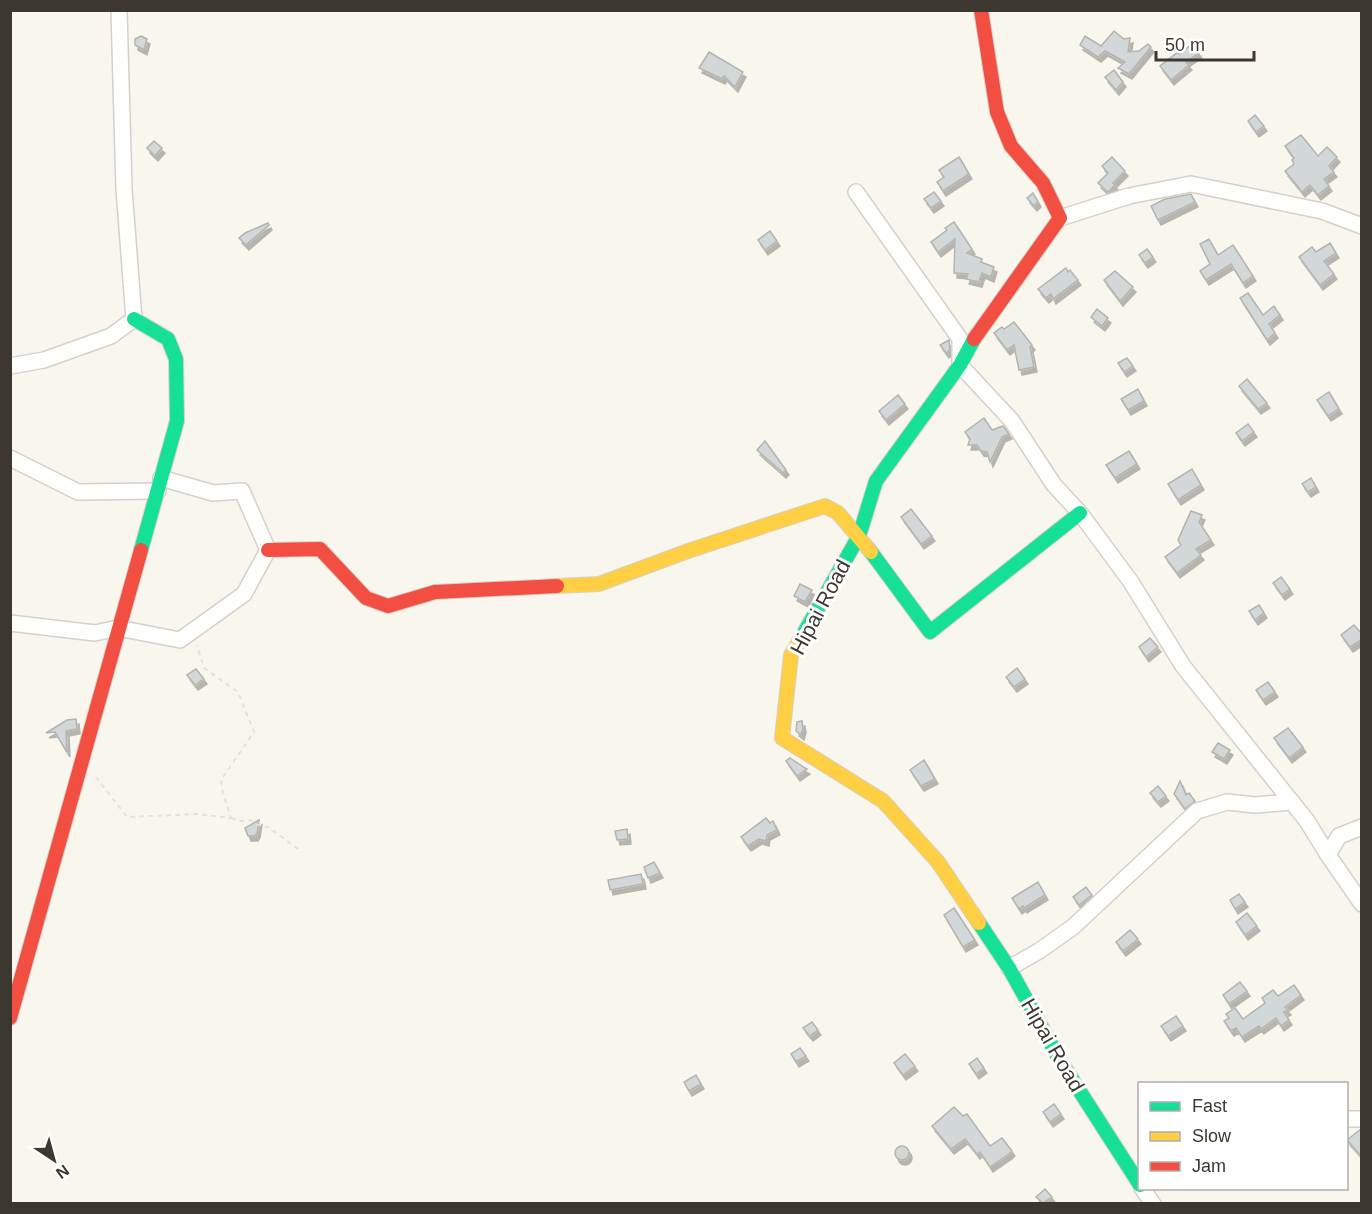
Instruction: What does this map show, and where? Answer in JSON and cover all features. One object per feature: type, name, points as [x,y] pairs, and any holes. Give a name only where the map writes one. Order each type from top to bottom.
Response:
[{"type":"street","points":[[119,10],[124,189],[134,319]]},
{"type":"street","points":[[981,10],[997,112],[1011,146],[1043,183],[1060,218],[1129,196],[1191,184],[1322,211],[1362,226]]},
{"type":"street","points":[[856,192],[960,339],[960,365],[1012,421],[1054,485],[1080,513],[1131,582],[1183,666],[1307,820],[1362,904]]},
{"type":"street","name":"Hipai Road","points":[[1060,218],[974,339],[960,365],[876,481],[859,536],[791,655],[782,738],[883,801],[938,862],[1009,968],[1061,1062],[1138,1180]]},
{"type":"street","points":[[10,366],[44,360],[111,336],[134,319]]},
{"type":"street","points":[[10,1018],[177,421],[176,359],[168,339],[134,319]]},
{"type":"street","points":[[10,458],[78,492],[160,484],[213,493],[242,491],[268,550]]},
{"type":"street","points":[[268,550],[320,549],[366,598],[388,606],[435,592],[598,584],[688,551],[825,506],[838,513],[859,536],[930,632],[1080,513]]},
{"type":"street","points":[[10,623],[95,633],[118,628],[180,640],[244,594],[268,550]]},
{"type":"street","points":[[1009,968],[1039,951],[1073,927],[1197,811],[1227,802],[1255,806],[1292,802]]},
{"type":"street","points":[[1328,855],[1339,836],[1362,826]]},
{"type":"path","points":[[193,631],[204,668],[238,692],[254,732],[221,780],[231,818]]},
{"type":"path","points":[[82,759],[127,816],[196,814],[241,821],[250,820],[268,827],[302,852]]},
{"type":"building","points":[[1114,31],[1124,39],[1130,38],[1128,52],[1139,51],[1148,44],[1151,47],[1129,74],[1118,68],[1125,62],[1105,51],[1098,57],[1080,45],[1085,36],[1101,46]]},
{"type":"building","points":[[141,36],[147,39],[144,50],[135,45],[135,39]]},
{"type":"building","points":[[1192,44],[1199,53],[1186,62],[1189,65],[1171,80],[1160,66]]},
{"type":"building","points":[[709,52],[743,72],[735,87],[724,76],[722,79],[699,68]]},
{"type":"building","points":[[1114,70],[1123,82],[1116,90],[1105,77]]},
{"type":"building","points":[[1255,115],[1264,126],[1256,132],[1248,121]]},
{"type":"building","points":[[1301,135],[1318,156],[1327,147],[1337,157],[1329,166],[1334,172],[1324,179],[1329,186],[1318,195],[1310,185],[1302,192],[1285,171],[1294,164],[1292,160],[1294,158],[1285,146]]},
{"type":"building","points":[[154,141],[162,148],[155,156],[147,148]]},
{"type":"building","points":[[959,157],[969,174],[943,191],[937,182],[944,177],[939,170]]},
{"type":"building","points":[[1112,157],[1125,171],[1108,192],[1098,183],[1108,173],[1102,166]]},
{"type":"building","points":[[934,192],[941,201],[931,208],[924,199]]},
{"type":"building","points":[[1033,193],[1038,202],[1034,206],[1027,198]]},
{"type":"building","points":[[1191,194],[1195,202],[1158,220],[1151,206],[1165,199]]},
{"type":"building","points":[[954,222],[972,249],[967,253],[994,267],[991,277],[982,273],[979,282],[966,279],[968,274],[954,273],[955,239],[938,252],[931,242]]},
{"type":"building","points":[[268,223],[269,225],[246,245],[239,238],[245,233]]},
{"type":"building","points":[[770,231],[777,241],[765,250],[758,240]]},
{"type":"building","points":[[1209,239],[1218,255],[1233,245],[1253,276],[1243,283],[1231,264],[1206,280],[1200,271],[1210,264],[1200,244]]},
{"type":"building","points":[[1330,243],[1336,253],[1324,261],[1334,274],[1320,285],[1299,257],[1312,247],[1316,252]]},
{"type":"building","points":[[1147,249],[1153,257],[1145,263],[1139,255]]},
{"type":"building","points":[[1066,268],[1078,280],[1053,299],[1051,294],[1046,298],[1038,289]]},
{"type":"building","points":[[1115,271],[1133,287],[1120,301],[1104,280]]},
{"type":"building","points":[[1248,293],[1263,315],[1274,306],[1280,315],[1269,324],[1275,333],[1267,340],[1240,298]]},
{"type":"building","points":[[1097,309],[1108,318],[1102,326],[1091,317]]},
{"type":"building","points":[[1014,322],[1032,345],[1030,347],[1034,367],[1019,370],[1014,345],[1007,350],[994,333]]},
{"type":"building","points":[[949,340],[950,350],[946,353],[940,345]]},
{"type":"building","points":[[1127,358],[1133,366],[1124,372],[1118,363]]},
{"type":"building","points":[[1247,379],[1267,403],[1258,409],[1239,386]]},
{"type":"building","points":[[1138,389],[1144,401],[1128,410],[1121,399]]},
{"type":"building","points":[[1329,392],[1339,409],[1328,416],[1317,400]]},
{"type":"building","points":[[898,395],[905,404],[886,420],[879,411]]},
{"type":"building","points":[[984,418],[992,430],[1003,426],[1009,434],[1002,437],[990,462],[987,452],[981,451],[977,445],[968,445],[970,439],[965,432]]},
{"type":"building","points":[[1248,424],[1254,432],[1242,441],[1236,433]]},
{"type":"building","points":[[765,441],[786,470],[783,473],[757,450]]},
{"type":"building","points":[[1129,451],[1137,464],[1115,478],[1106,465]]},
{"type":"building","points":[[1192,469],[1201,485],[1178,500],[1168,484]]},
{"type":"building","points":[[1311,478],[1316,487],[1308,492],[1302,484]]},
{"type":"building","points":[[911,509],[932,536],[921,544],[901,517]]},
{"type":"building","points":[[1191,511],[1202,515],[1199,522],[1211,540],[1196,549],[1201,555],[1177,573],[1165,557],[1181,545],[1178,540]]},
{"type":"building","points":[[1281,577],[1290,589],[1282,595],[1273,583]]},
{"type":"building","points":[[800,584],[812,590],[805,602],[794,596]]},
{"type":"building","points":[[1259,605],[1264,613],[1255,620],[1249,611]]},
{"type":"building","points":[[1354,625],[1362,634],[1362,639],[1350,647],[1341,635]]},
{"type":"building","points":[[1150,638],[1158,647],[1146,657],[1139,647]]},
{"type":"building","points":[[1017,668],[1025,679],[1014,687],[1006,677]]},
{"type":"building","points":[[196,669],[204,679],[195,685],[187,675]]},
{"type":"building","points":[[1268,682],[1275,692],[1263,700],[1256,690]]},
{"type":"building","points":[[76,719],[77,729],[66,731],[67,752],[55,732],[46,733],[67,720]]},
{"type":"building","points":[[802,721],[801,735],[796,731],[797,722]]},
{"type":"building","points":[[1288,728],[1303,747],[1289,758],[1274,738]]},
{"type":"building","points":[[1218,743],[1230,750],[1224,759],[1212,752]]},
{"type":"building","points":[[790,758],[807,769],[797,776],[786,761]]},
{"type":"building","points":[[924,760],[935,779],[921,786],[910,770]]},
{"type":"building","points":[[1180,781],[1186,795],[1189,793],[1195,801],[1185,809],[1174,794]]},
{"type":"building","points":[[1158,786],[1166,796],[1158,802],[1150,793]]},
{"type":"building","points":[[766,818],[770,823],[773,821],[777,830],[767,835],[766,841],[759,839],[748,846],[741,837]]},
{"type":"building","points":[[259,820],[255,836],[248,836],[245,828]]},
{"type":"building","points":[[627,829],[628,839],[617,840],[615,831]]},
{"type":"building","points":[[654,862],[660,873],[648,878],[644,867]]},
{"type":"building","points":[[641,874],[643,884],[610,890],[608,880]]},
{"type":"building","points":[[1038,882],[1045,895],[1019,909],[1012,898]]},
{"type":"building","points":[[1086,887],[1092,895],[1079,905],[1073,897]]},
{"type":"building","points":[[1239,894],[1245,902],[1235,909],[1230,900]]},
{"type":"building","points":[[954,908],[975,940],[963,947],[944,915]]},
{"type":"building","points":[[1247,913],[1257,926],[1245,935],[1236,922]]},
{"type":"building","points":[[1130,930],[1138,939],[1123,951],[1116,942]]},
{"type":"building","points":[[1240,982],[1247,991],[1229,1004],[1223,995]]},
{"type":"building","points":[[1294,985],[1301,995],[1285,1007],[1288,1010],[1284,1012],[1289,1020],[1281,1026],[1276,1018],[1261,1029],[1259,1026],[1242,1037],[1236,1028],[1231,1031],[1224,1021],[1229,1018],[1226,1014],[1235,1008],[1243,1019],[1265,1003],[1262,998],[1273,990],[1278,996]]},
{"type":"building","points":[[1176,1016],[1183,1026],[1168,1036],[1161,1026]]},
{"type":"building","points":[[812,1022],[818,1030],[810,1036],[803,1028]]},
{"type":"building","points":[[800,1048],[806,1056],[796,1062],[791,1054]]},
{"type":"building","points":[[905,1054],[915,1066],[903,1075],[894,1063]]},
{"type":"building","points":[[977,1058],[984,1068],[976,1074],[969,1064]]},
{"type":"building","points":[[696,1075],[701,1084],[689,1091],[684,1082]]},
{"type":"building","points":[[1054,1104],[1061,1114],[1050,1122],[1043,1112]]},
{"type":"building","points":[[954,1107],[963,1116],[967,1114],[990,1146],[1002,1138],[1012,1151],[990,1167],[980,1152],[977,1154],[965,1139],[951,1149],[932,1126]]},
{"type":"building","points":[[1362,1129],[1362,1157],[1348,1141]]},
{"type":"building","points":[[902,1146],[907,1148],[909,1153],[907,1158],[902,1160],[897,1158],[895,1153],[897,1148]]},
{"type":"building","points":[[1045,1189],[1052,1197],[1043,1203],[1036,1197]]},
{"type":"traffic: fast","points":[[134,319],[168,339],[176,359],[177,421],[141,550]]},
{"type":"traffic: fast","points":[[800,640],[859,536],[876,481],[960,365],[974,339]]},
{"type":"traffic: fast","points":[[871,552],[930,632],[1080,513]]},
{"type":"traffic: fast","points":[[979,923],[1009,968],[1061,1062],[1138,1182]]},
{"type":"traffic: slow","points":[[557,586],[599,584],[688,551],[825,506],[838,513],[871,552]]},
{"type":"traffic: slow","points":[[800,640],[791,655],[782,738],[883,801],[938,862],[979,923]]},
{"type":"traffic: jam","points":[[974,339],[1060,218],[1043,183],[1011,146],[997,112],[981,10]]},
{"type":"traffic: jam","points":[[268,550],[320,549],[366,598],[388,606],[435,592],[557,586]]},
{"type":"traffic: jam","points":[[10,1018],[141,550]]}]
